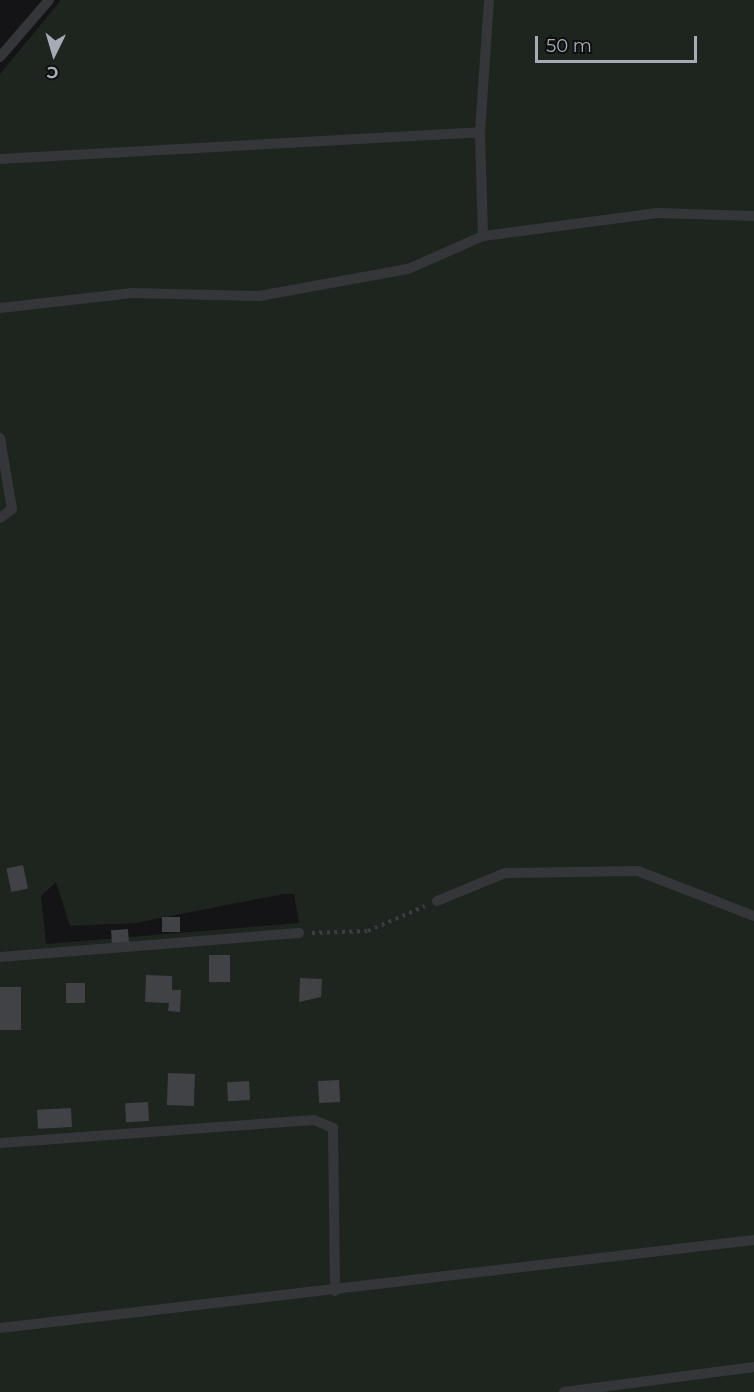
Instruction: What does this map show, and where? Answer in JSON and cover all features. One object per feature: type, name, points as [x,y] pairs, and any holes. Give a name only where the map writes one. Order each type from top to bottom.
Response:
[{"type":"lane","points":[[0,57],[49,0]]},
{"type":"lane","points":[[483,236],[480,132],[489,0]]},
{"type":"lane","points":[[0,159],[480,132]]},
{"type":"lane","points":[[0,308],[132,293],[270,295],[408,269],[483,236],[657,213],[754,216]]},
{"type":"lane","points":[[0,438],[12,509],[0,518]]},
{"type":"lane","points":[[437,901],[505,873],[638,871],[754,916]]},
{"type":"lane","points":[[0,957],[299,933]]},
{"type":"lane","points":[[0,1143],[314,1120],[333,1128],[335,1291]]},
{"type":"lane","points":[[0,1328],[335,1291],[754,1240]]},
{"type":"lane","points":[[564,1392],[754,1367]]},
{"type":"path","points":[[299,933],[368,931],[437,901]]},
{"type":"shaded area","points":[[61,0],[754,0],[754,1392],[0,1392],[0,74]],"holes":[[[56,882],[70,926],[135,923],[283,894],[294,894],[299,923],[46,944],[41,896]]]},
{"type":"building","points":[[23,865],[28,888],[11,892],[6,869]]},
{"type":"building","points":[[162,917],[180,917],[180,932],[162,932]]},
{"type":"building","points":[[128,929],[129,944],[112,945],[111,930]]},
{"type":"building","points":[[209,955],[230,955],[230,982],[209,982]]},
{"type":"building","points":[[146,975],[172,976],[172,990],[181,990],[180,1012],[168,1011],[169,1003],[145,1002]]},
{"type":"building","points":[[300,978],[322,979],[321,997],[299,1002]]},
{"type":"building","points":[[66,983],[85,983],[85,1003],[66,1003]]},
{"type":"building","points":[[0,987],[21,987],[21,1030],[0,1030]]},
{"type":"building","points":[[168,1073],[195,1074],[194,1106],[167,1105]]},
{"type":"building","points":[[339,1080],[340,1102],[319,1103],[318,1081]]},
{"type":"building","points":[[249,1081],[250,1100],[228,1101],[227,1082]]},
{"type":"building","points":[[148,1102],[149,1121],[126,1122],[125,1103]]},
{"type":"building","points":[[71,1108],[72,1127],[38,1129],[37,1110]]}]
